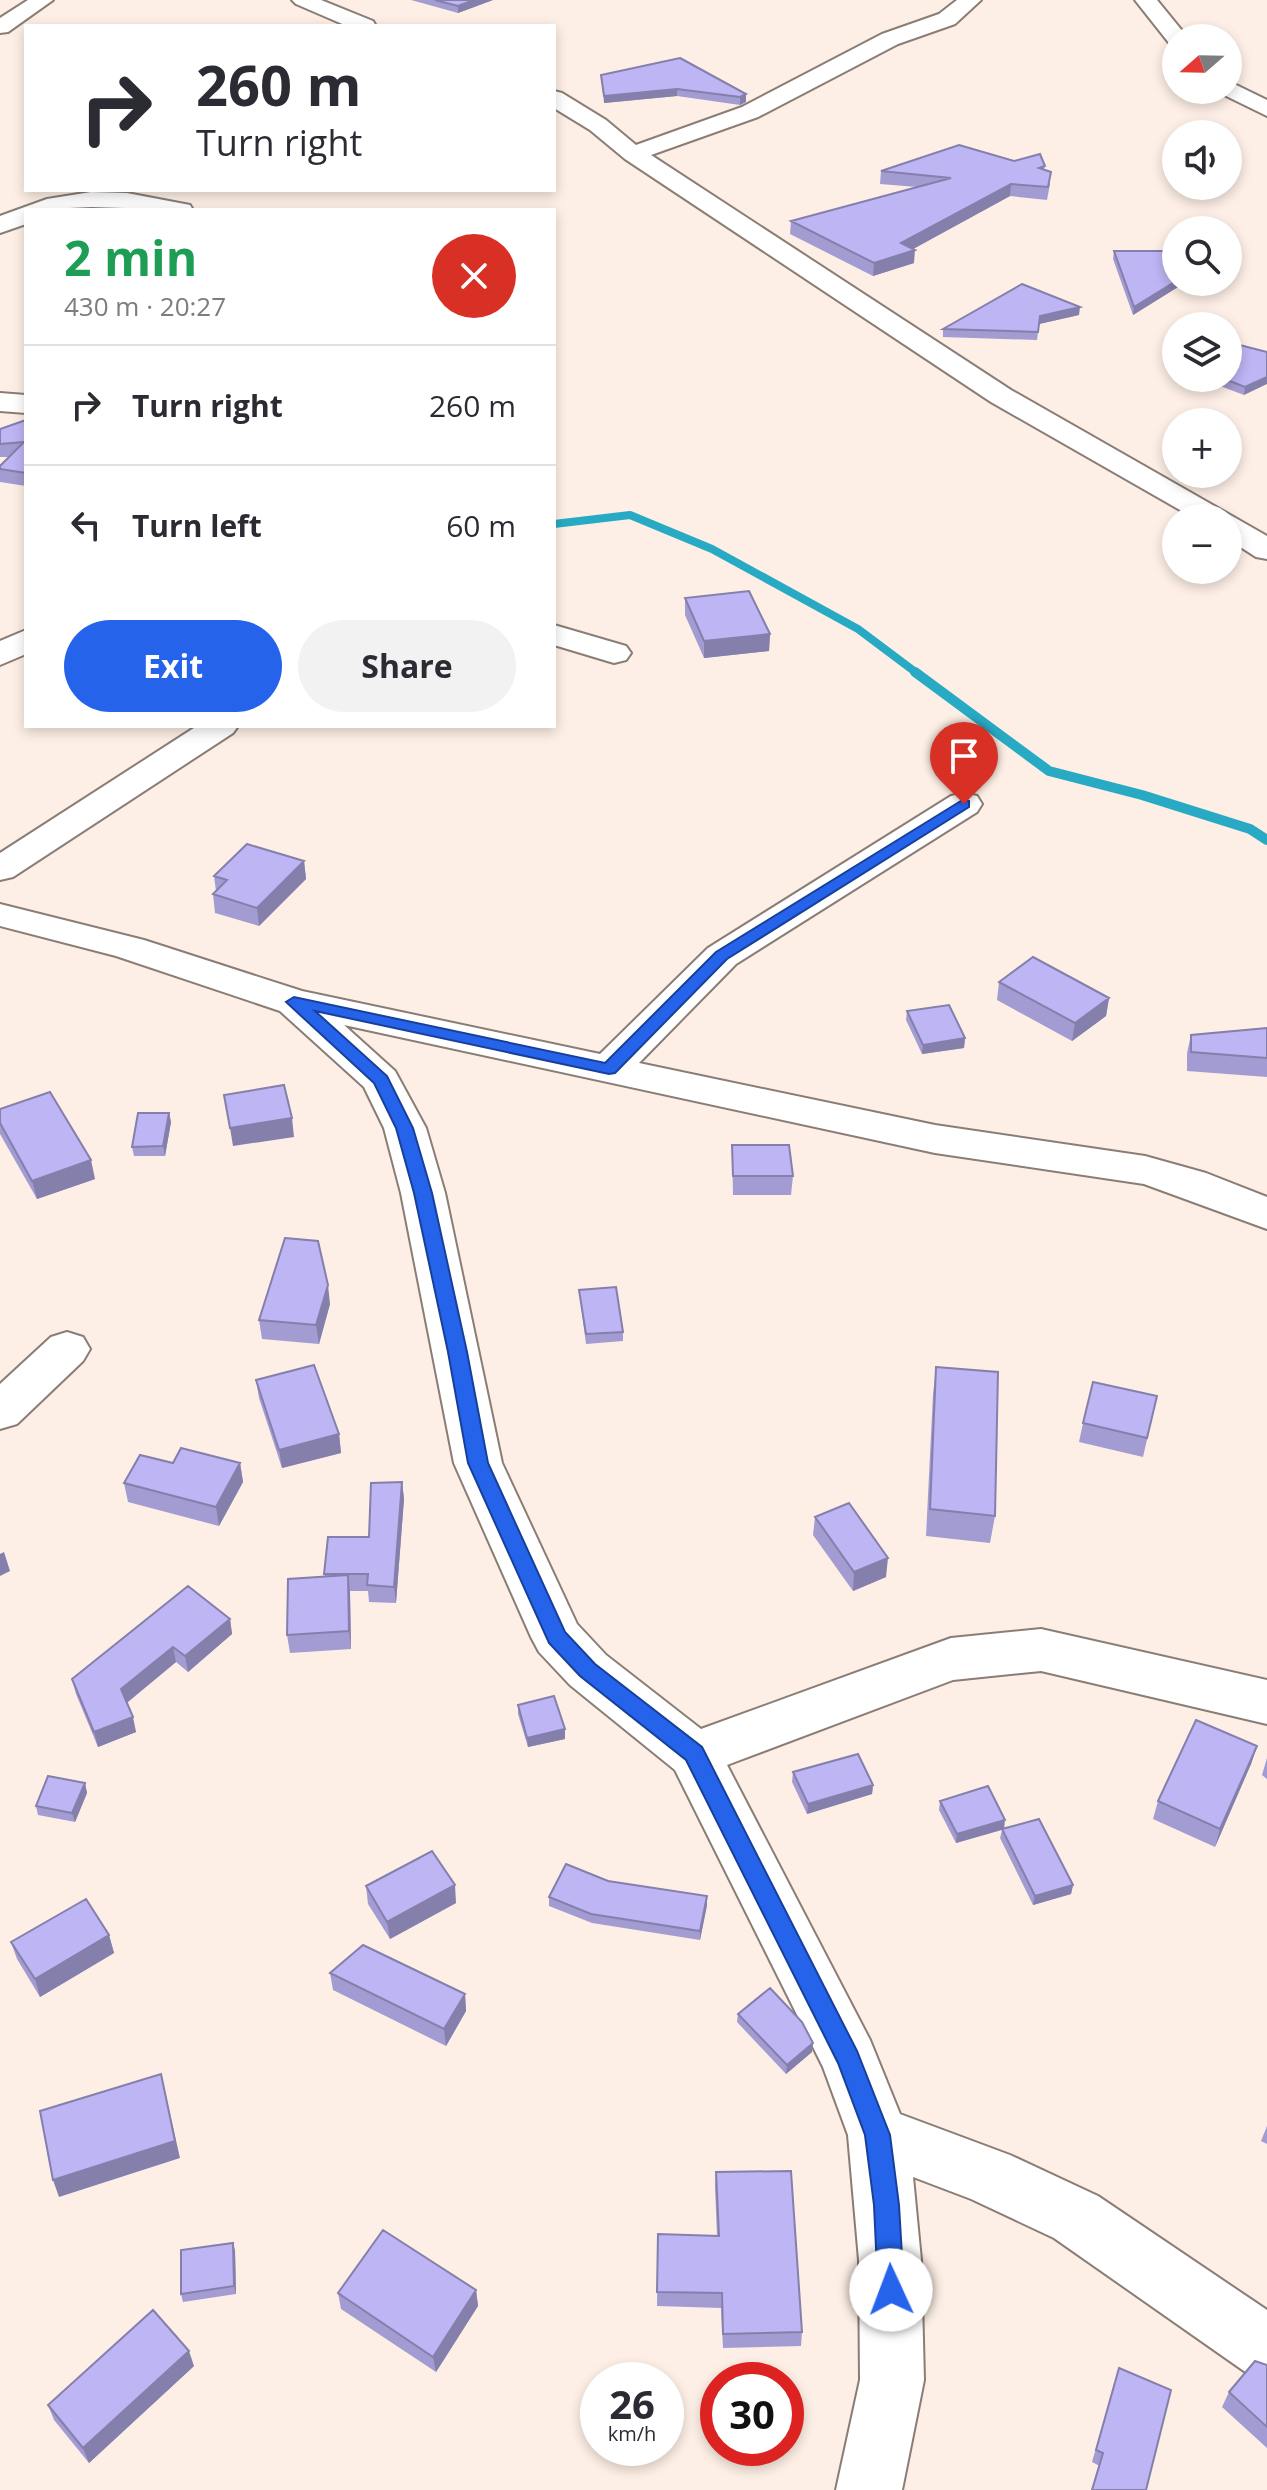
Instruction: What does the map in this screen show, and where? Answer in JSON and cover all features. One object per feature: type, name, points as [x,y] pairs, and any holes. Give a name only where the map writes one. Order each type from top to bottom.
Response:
[{"type":"street","points":[[0,27],[42,0]]},
{"type":"street","points":[[303,0],[360,24]]},
{"type":"street","points":[[633,154],[750,112],[890,39],[947,19],[970,0]]},
{"type":"street","points":[[1146,0],[1166,24]]},
{"type":"street","points":[[1242,96],[1267,109]]},
{"type":"street","points":[[556,99],[598,125],[633,154],[1001,396],[1191,504]]},
{"type":"street","points":[[43,208],[57,202],[119,199],[170,208]]},
{"type":"street","points":[[0,225],[24,216]]},
{"type":"street","points":[[0,402],[24,404]]},
{"type":"street","points":[[1242,534],[1267,550]]},
{"type":"street","points":[[556,636],[614,653]]},
{"type":"street","points":[[0,655],[24,641]]},
{"type":"street","points":[[0,869],[218,728]]},
{"type":"street","points":[[609,1069],[722,956],[964,804]]},
{"type":"street","points":[[0,915],[130,948],[294,1002],[935,1139],[1145,1170],[1191,1183],[1267,1214]]},
{"type":"street","points":[[294,1002],[381,1080],[405,1128],[426,1208],[478,1463],[557,1637],[588,1670],[694,1754],[849,2059],[878,2135],[890,2260],[892,2380],[869,2490]]},
{"type":"street","points":[[0,1412],[67,1349]]},
{"type":"street","points":[[694,1754],[951,1659],[1041,1650],[1267,1702]]},
{"type":"street","points":[[878,2135],[1011,2185],[1076,2217],[1267,2348]]},
{"type":"building","points":[[435,0],[474,0],[458,6]]},
{"type":"building","points":[[680,58],[746,94],[740,97],[677,89],[604,96],[601,75]]},
{"type":"building","points":[[959,145],[1014,161],[1040,154],[1045,166],[1039,168],[1051,172],[1048,187],[1011,184],[901,243],[915,250],[874,263],[791,221],[951,178],[881,171]]},
{"type":"building","points":[[1114,251],[1162,251],[1162,290],[1134,307]]},
{"type":"building","points":[[1022,284],[1080,307],[1040,316],[1038,332],[943,329]]},
{"type":"building","points":[[1242,346],[1267,352],[1267,377],[1242,386]]},
{"type":"building","points":[[24,421],[24,442],[0,444],[0,429]]},
{"type":"building","points":[[24,442],[24,473],[0,469]]},
{"type":"building","points":[[749,591],[770,634],[704,641],[685,598]]},
{"type":"building","points":[[247,844],[304,861],[257,908],[213,894],[227,880],[214,876]]},
{"type":"building","points":[[1033,957],[1109,998],[1075,1023],[999,982]]},
{"type":"building","points":[[949,1005],[965,1038],[923,1045],[907,1011]]},
{"type":"building","points":[[1267,1028],[1267,1058],[1191,1052],[1191,1035]]},
{"type":"building","points":[[284,1085],[292,1118],[230,1128],[224,1095]]},
{"type":"building","points":[[50,1092],[91,1160],[32,1181],[0,1123],[0,1109]]},
{"type":"building","points":[[138,1113],[169,1113],[163,1146],[132,1147]]},
{"type":"building","points":[[732,1145],[789,1145],[793,1176],[733,1176]]},
{"type":"building","points":[[285,1238],[318,1241],[328,1285],[316,1325],[259,1320]]},
{"type":"building","points":[[616,1287],[623,1332],[586,1334],[579,1290]]},
{"type":"building","points":[[314,1365],[339,1434],[279,1450],[256,1380]]},
{"type":"building","points":[[936,1367],[998,1372],[995,1516],[930,1509]]},
{"type":"building","points":[[1093,1382],[1157,1396],[1147,1438],[1083,1423]]},
{"type":"building","points":[[181,1448],[240,1463],[216,1507],[124,1483],[140,1455],[173,1463]]},
{"type":"building","points":[[402,1482],[394,1587],[367,1585],[368,1574],[324,1574],[328,1537],[369,1537],[371,1483]]},
{"type":"building","points":[[849,1503],[888,1558],[854,1572],[815,1517]]},
{"type":"building","points":[[348,1575],[349,1631],[287,1635],[288,1579]]},
{"type":"building","points":[[188,1586],[230,1619],[185,1656],[173,1647],[121,1689],[133,1717],[94,1732],[72,1679]]},
{"type":"building","points":[[554,1696],[565,1729],[527,1738],[518,1705]]},
{"type":"building","points":[[1196,1720],[1257,1746],[1220,1829],[1158,1801]]},
{"type":"building","points":[[858,1754],[873,1785],[808,1804],[793,1772]]},
{"type":"building","points":[[48,1776],[85,1783],[72,1813],[36,1806]]},
{"type":"building","points":[[988,1786],[1005,1820],[957,1834],[940,1801]]},
{"type":"building","points":[[1039,1819],[1073,1885],[1035,1896],[1002,1829]]},
{"type":"building","points":[[432,1851],[455,1885],[387,1922],[366,1886]]},
{"type":"building","points":[[566,1864],[608,1881],[707,1896],[700,1931],[591,1914],[549,1897]]},
{"type":"building","points":[[86,1899],[109,1935],[35,1979],[11,1942]]},
{"type":"building","points":[[363,1945],[465,1994],[444,2029],[330,1973]]},
{"type":"building","points":[[770,1988],[802,2022],[813,2043],[787,2065],[738,2014]]},
{"type":"building","points":[[161,2074],[175,2141],[53,2180],[40,2111]]},
{"type":"building","points":[[791,2171],[802,2332],[723,2334],[722,2293],[657,2292],[658,2234],[719,2236],[716,2172]]},
{"type":"building","points":[[383,2230],[476,2290],[433,2357],[338,2293]]},
{"type":"building","points":[[233,2243],[234,2286],[181,2294],[181,2250]]},
{"type":"building","points":[[153,2310],[189,2351],[83,2448],[48,2405]]},
{"type":"building","points":[[1255,2361],[1267,2365],[1267,2427],[1229,2392]]},
{"type":"building","points":[[1119,2368],[1171,2390],[1146,2490],[1092,2490],[1103,2453],[1096,2450]]},
{"type":"waterway","points":[[556,524],[630,515],[712,549],[858,629],[918,674]]},
{"type":"waterway","points":[[915,672],[1049,771],[1142,795],[1250,829],[1267,840]]},
{"type":"route","points":[[891,2290],[887,2205],[878,2135],[849,2059],[694,1754],[588,1670],[557,1637],[478,1463],[458,1352],[423,1193],[405,1128],[381,1080],[294,1002],[609,1069],[722,956],[964,804]]}]
